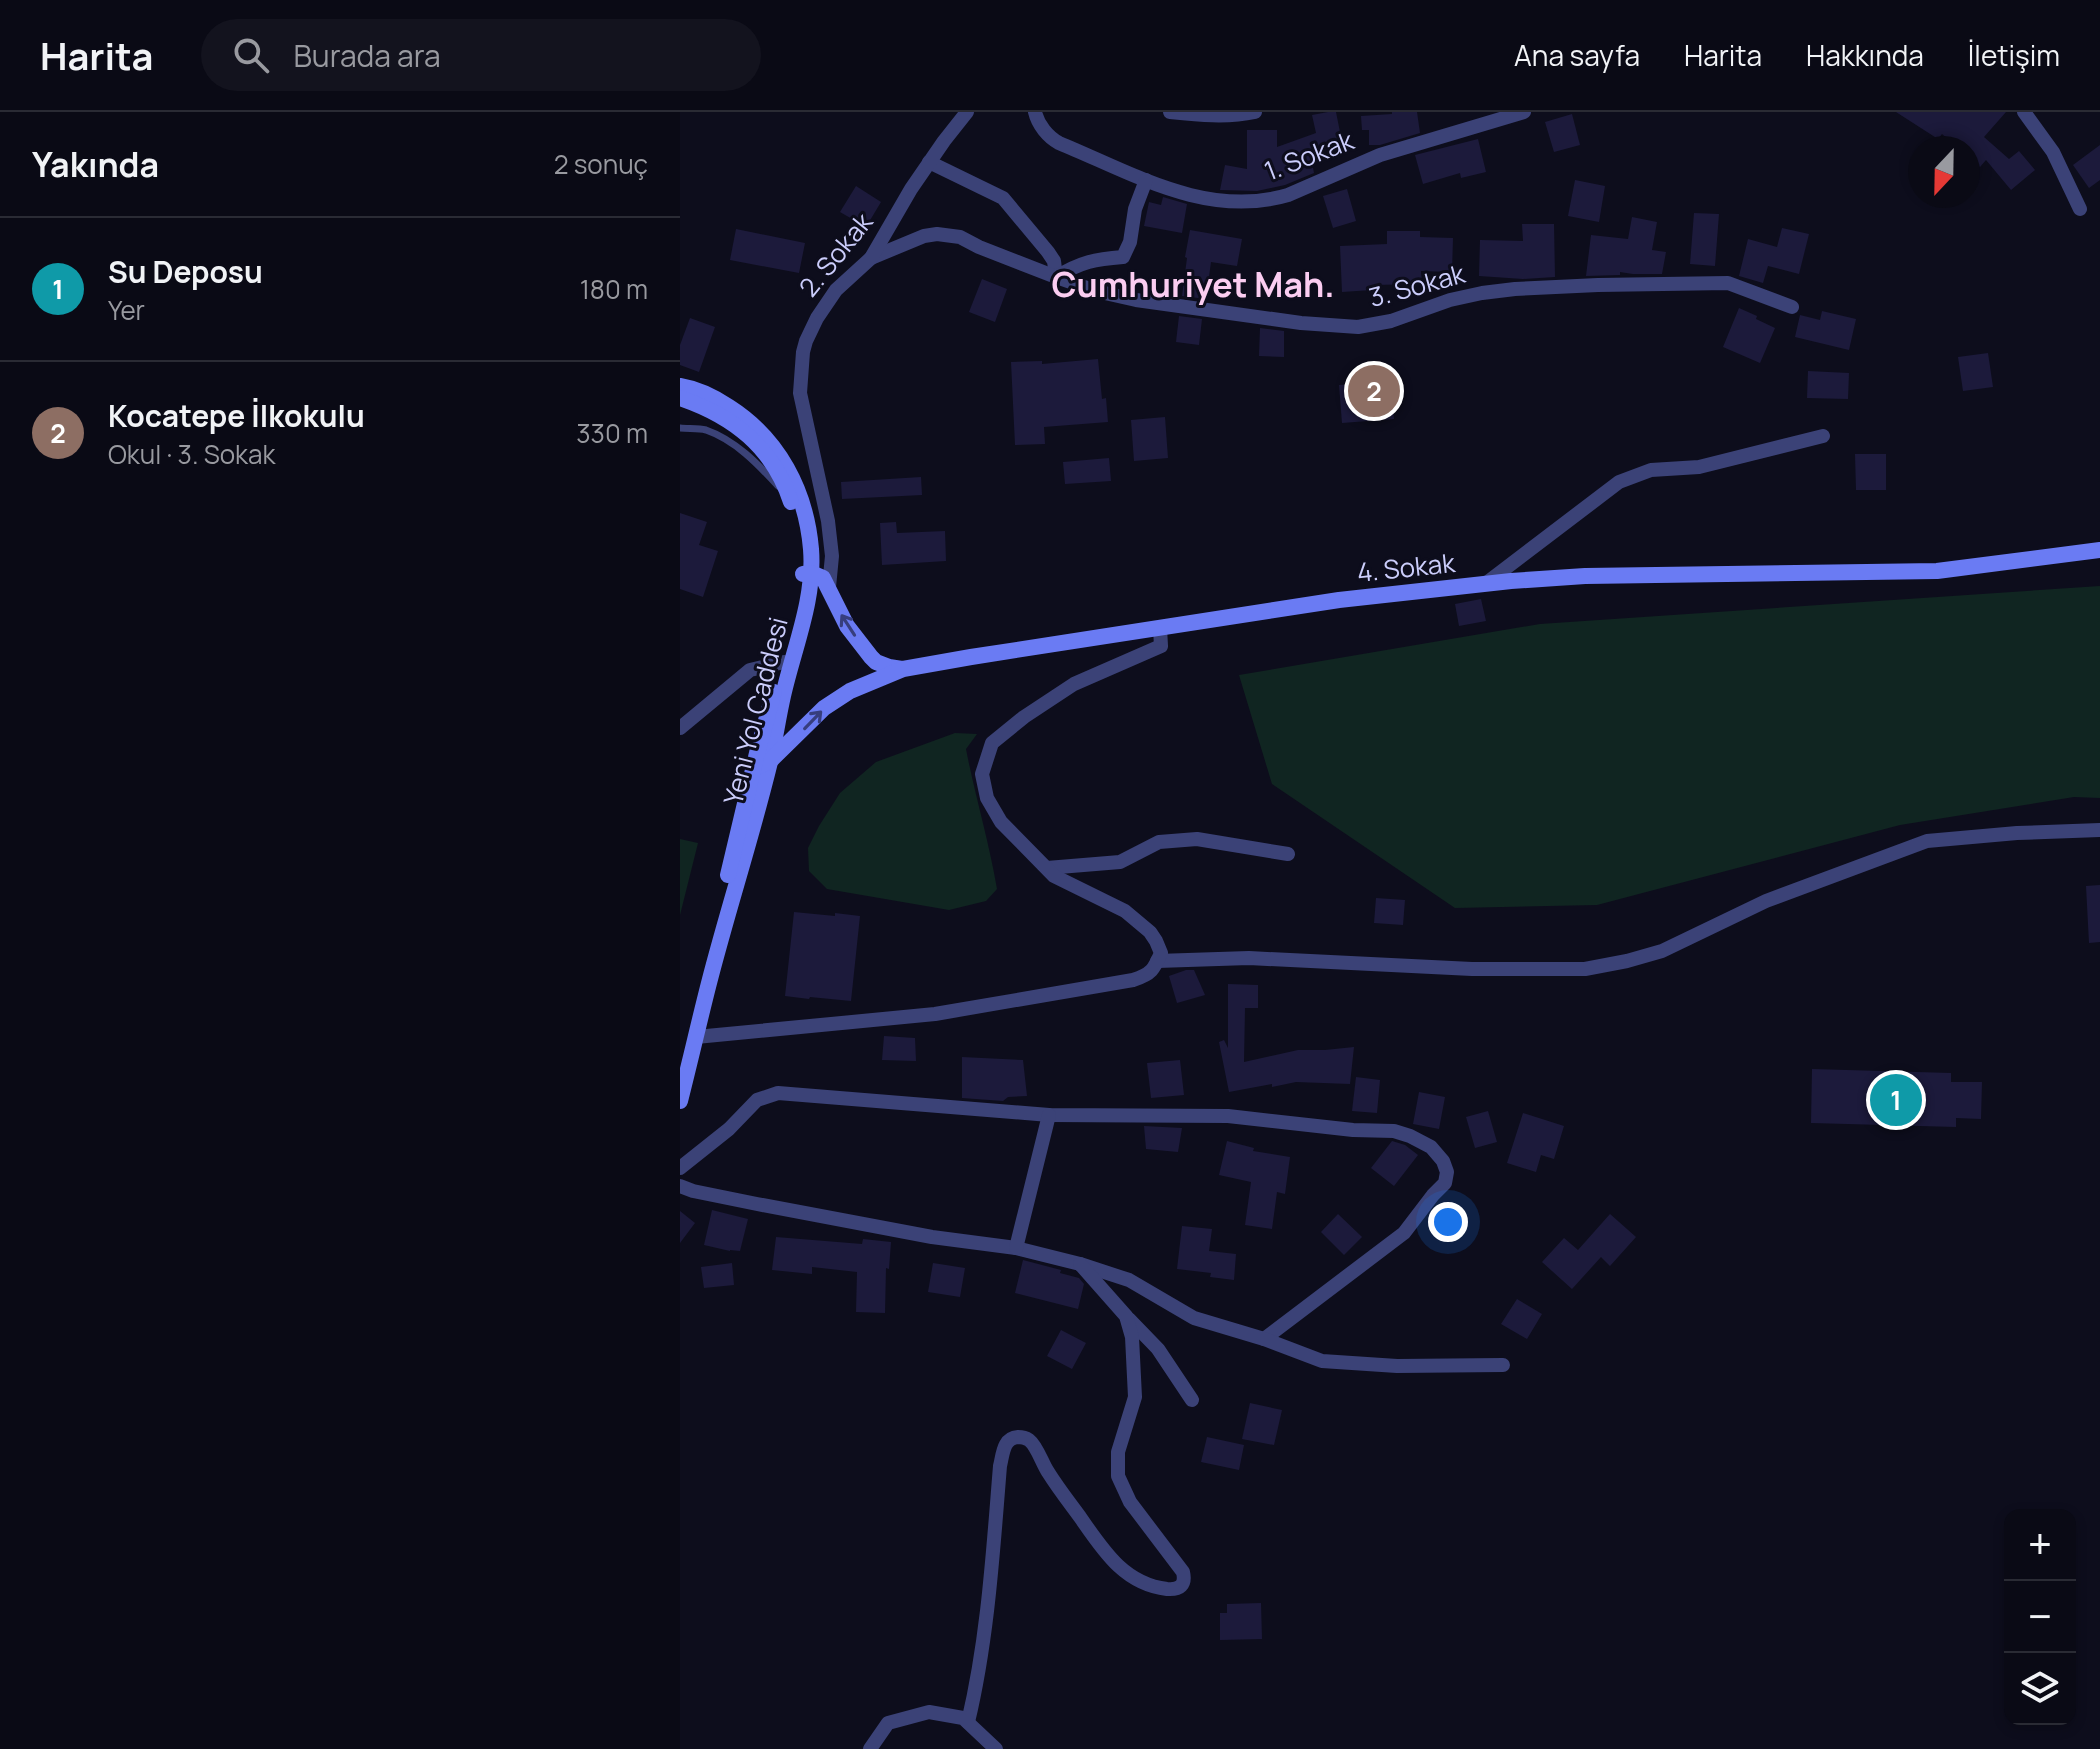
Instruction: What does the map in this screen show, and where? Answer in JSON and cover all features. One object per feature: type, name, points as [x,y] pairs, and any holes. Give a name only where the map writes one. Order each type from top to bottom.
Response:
[{"type":"street","name":"2. Sokak","points":[[829,587],[832,556],[828,521],[800,393],[803,352],[817,318],[836,290],[871,258],[911,189],[967,112]]},
{"type":"street","name":"1. Sokak","points":[[1035,112],[1050,139],[1162,188],[1217,201],[1275,199],[1380,155],[1524,112]]},
{"type":"street","points":[[1170,112],[1201,116],[1255,112]]},
{"type":"street","points":[[2024,112],[2053,152],[2080,209]]},
{"type":"street","points":[[929,162],[1003,198],[1048,252],[1054,261],[1056,277],[1098,258],[1123,257],[1130,242],[1135,209],[1146,180]]},
{"type":"street","name":"3. Sokak","points":[[871,258],[924,236],[960,237],[1096,291],[1136,300],[1301,323],[1358,327],[1391,321],[1450,300],[1482,293],[1598,285],[1728,283],[1792,307]]},
{"type":"street","name":"Yeni Yol Caddesi","points":[[680,386],[710,396],[762,433],[785,462],[807,524],[807,573],[800,638],[783,694],[770,761],[680,1101]]},
{"type":"street","name":"Yeni Yol Caddesi","points":[[680,398],[705,406],[724,417],[749,436],[769,458],[789,494],[807,573],[753,769],[680,1058]]},
{"type":"street","points":[[1485,584],[1619,482],[1651,470],[1699,467],[1823,436]]},
{"type":"street","name":"4. Sokak","points":[[753,769],[770,761],[831,702],[903,669],[1339,600],[1485,584],[1585,576],[1937,571],[2100,550]]},
{"type":"street","name":"2. Sokak","points":[[807,573],[823,578],[847,626],[871,657],[889,667],[903,669]]},
{"type":"street","points":[[696,1037],[935,1014],[1133,980],[1154,969],[1161,953],[1150,932],[1125,911],[1054,876],[1001,822],[987,798],[982,774],[992,743],[1024,717],[1074,684],[1161,646],[1160,628]]},
{"type":"street","points":[[680,728],[750,670],[784,662]]},
{"type":"street","points":[[1157,961],[1249,958],[1472,969],[1585,969],[1662,951],[1766,901],[1927,841],[2100,830]]},
{"type":"street","points":[[1047,868],[1120,862],[1159,842],[1197,839],[1288,854]]},
{"type":"street","points":[[680,1168],[729,1129],[757,1100],[778,1093],[1049,1115],[1228,1116],[1353,1130],[1394,1131],[1431,1147],[1443,1161],[1447,1172],[1445,1183],[1404,1233],[1264,1339]]},
{"type":"street","points":[[1016,1248],[1049,1115]]},
{"type":"street","points":[[680,1186],[903,1232],[1016,1248],[1080,1264],[1129,1280],[1194,1318],[1322,1361],[1397,1366],[1503,1365]]},
{"type":"street","points":[[1080,1264],[1158,1349],[1192,1400]]},
{"type":"street","points":[[968,1722],[987,1610],[1000,1466],[1004,1445],[1010,1439],[1021,1437],[1030,1441],[1046,1470],[1110,1560],[1127,1575],[1163,1589],[1177,1590],[1185,1580],[1183,1572],[1130,1502],[1118,1476],[1118,1452],[1135,1397],[1132,1337],[1126,1316]]},
{"type":"street","points":[[870,1749],[888,1723],[929,1712],[963,1718],[996,1749]]},
{"type":"lane","points":[[680,428],[705,430],[727,441],[752,458],[780,489],[789,494]]},
{"type":"green space","points":[[2100,586],[2100,798],[2074,797],[1900,825],[1597,905],[1455,908],[1272,784],[1239,675],[1540,624]]},
{"type":"green space","points":[[955,733],[977,734],[966,749],[997,889],[986,901],[949,910],[827,889],[809,871],[808,848],[840,793],[876,762]]},
{"type":"green space","points":[[680,839],[698,843],[680,915]]},
{"type":"building","points":[[1336,112],[1343,147],[1310,153],[1314,173],[1285,185],[1257,191],[1220,190],[1225,165],[1247,169],[1247,130],[1277,130],[1277,147],[1316,133],[1312,115]]},
{"type":"building","points":[[1417,112],[1420,133],[1380,145],[1369,145],[1369,130],[1362,130],[1361,116]]},
{"type":"building","points":[[1896,112],[2006,112],[1984,137],[2009,159],[2019,151],[2035,170],[2011,190],[1986,160],[1980,167],[1980,136],[1933,136]]},
{"type":"building","points":[[1572,114],[1580,145],[1554,152],[1545,122]]},
{"type":"building","points":[[1478,139],[1486,172],[1461,178],[1460,173],[1423,184],[1415,155]]},
{"type":"building","points":[[2100,145],[2100,180],[2089,188],[2073,165]]},
{"type":"building","points":[[1575,180],[1605,186],[1599,222],[1568,216]]},
{"type":"building","points":[[856,186],[881,202],[866,227],[840,212]]},
{"type":"building","points":[[1347,189],[1356,221],[1333,228],[1323,196]]},
{"type":"building","points":[[1163,197],[1187,204],[1182,233],[1144,226],[1149,202],[1161,205]]},
{"type":"building","points":[[1694,213],[1719,214],[1715,266],[1690,264]]},
{"type":"building","points":[[1632,217],[1657,222],[1652,250],[1666,252],[1662,274],[1620,272],[1620,275],[1586,276],[1591,235],[1628,239]]},
{"type":"building","points":[[1522,224],[1554,224],[1555,277],[1523,279],[1479,276],[1480,240],[1523,241]]},
{"type":"building","points":[[1782,228],[1809,234],[1799,274],[1768,266],[1763,283],[1739,276],[1748,239],[1777,247]]},
{"type":"building","points":[[736,229],[805,243],[799,273],[730,260]]},
{"type":"building","points":[[1190,230],[1242,239],[1237,266],[1211,262],[1206,299],[1182,296]]},
{"type":"building","points":[[1387,231],[1420,231],[1420,237],[1453,238],[1452,272],[1421,271],[1422,284],[1372,285],[1372,290],[1342,292],[1340,246],[1387,244]]},
{"type":"building","points":[[982,279],[1007,289],[995,322],[969,312]]},
{"type":"building","points":[[1739,308],[1775,328],[1760,363],[1723,347]]},
{"type":"building","points":[[1822,311],[1856,319],[1849,350],[1795,337],[1800,315],[1820,320]]},
{"type":"building","points":[[1179,316],[1202,319],[1199,345],[1176,342]]},
{"type":"building","points":[[690,318],[715,327],[699,372],[680,365],[680,345]]},
{"type":"building","points":[[1260,328],[1284,331],[1284,357],[1259,356]]},
{"type":"building","points":[[1988,353],[1993,387],[1963,391],[1958,357]]},
{"type":"building","points":[[1098,359],[1108,422],[1044,427],[1045,444],[1015,445],[1011,362],[1042,361],[1042,364]]},
{"type":"building","points":[[1808,371],[1849,373],[1848,399],[1807,398]]},
{"type":"building","points":[[1391,381],[1394,419],[1342,423],[1339,385]]},
{"type":"building","points":[[1165,417],[1168,458],[1134,461],[1131,420]]},
{"type":"building","points":[[1855,454],[1886,454],[1886,490],[1856,490]]},
{"type":"building","points":[[1109,458],[1111,481],[1065,484],[1063,462]]},
{"type":"building","points":[[921,477],[922,495],[842,499],[841,482]]},
{"type":"building","points":[[680,513],[707,522],[699,545],[718,551],[703,597],[680,589]]},
{"type":"building","points":[[896,522],[897,533],[945,531],[946,561],[882,565],[880,523]]},
{"type":"building","points":[[1481,599],[1486,621],[1459,626],[1455,604]]},
{"type":"building","points":[[2100,885],[2100,942],[2089,943],[2086,886]]},
{"type":"building","points":[[1376,898],[1405,900],[1403,925],[1374,923]]},
{"type":"building","points":[[794,912],[860,916],[851,1001],[785,996]]},
{"type":"building","points":[[1194,970],[1205,995],[1177,1003],[1169,976]]},
{"type":"building","points":[[1228,984],[1258,985],[1258,1008],[1245,1008],[1244,1062],[1298,1050],[1354,1047],[1350,1084],[1296,1082],[1229,1092],[1219,1042],[1224,1040],[1228,1048]]},
{"type":"building","points":[[884,1036],[915,1038],[916,1061],[882,1060]]},
{"type":"building","points":[[962,1057],[1023,1060],[1027,1096],[1008,1097],[1003,1101],[962,1098]]},
{"type":"building","points":[[1180,1060],[1184,1095],[1151,1098],[1147,1063]]},
{"type":"building","points":[[1812,1069],[1951,1073],[1951,1082],[1982,1082],[1981,1119],[1956,1118],[1956,1127],[1811,1123]]},
{"type":"building","points":[[1356,1077],[1380,1080],[1377,1113],[1352,1111]]},
{"type":"building","points":[[1419,1092],[1445,1097],[1439,1129],[1413,1124]]},
{"type":"building","points":[[1488,1111],[1497,1142],[1475,1148],[1466,1117]]},
{"type":"building","points":[[1523,1113],[1564,1126],[1554,1159],[1541,1155],[1536,1172],[1507,1163]]},
{"type":"building","points":[[1144,1126],[1182,1128],[1178,1152],[1146,1149]]},
{"type":"building","points":[[1227,1141],[1254,1148],[1253,1151],[1290,1157],[1285,1194],[1277,1192],[1272,1229],[1245,1225],[1251,1182],[1219,1175]]},
{"type":"building","points":[[1392,1141],[1405,1145],[1418,1155],[1394,1186],[1371,1168]]},
{"type":"building","points":[[712,1210],[748,1219],[740,1251],[704,1245]]},
{"type":"building","points":[[680,1211],[695,1223],[680,1243]]},
{"type":"building","points":[[1338,1214],[1362,1237],[1344,1255],[1321,1232]]},
{"type":"building","points":[[1610,1214],[1636,1237],[1610,1266],[1601,1257],[1572,1289],[1542,1262],[1564,1238],[1578,1250]]},
{"type":"building","points":[[1182,1226],[1212,1229],[1209,1251],[1236,1254],[1234,1280],[1210,1277],[1211,1273],[1177,1269]]},
{"type":"building","points":[[776,1237],[862,1244],[863,1239],[891,1242],[889,1269],[886,1268],[885,1313],[856,1312],[857,1272],[812,1267],[812,1274],[772,1270]]},
{"type":"building","points":[[1023,1260],[1079,1278],[1084,1284],[1078,1309],[1015,1293]]},
{"type":"building","points":[[732,1263],[734,1285],[704,1288],[701,1267]]},
{"type":"building","points":[[933,1263],[965,1268],[960,1297],[928,1292]]},
{"type":"building","points":[[1517,1299],[1542,1314],[1527,1339],[1501,1324]]},
{"type":"building","points":[[1061,1330],[1086,1343],[1072,1369],[1047,1356]]},
{"type":"building","points":[[1250,1403],[1282,1410],[1274,1445],[1242,1439]]},
{"type":"building","points":[[1207,1437],[1244,1445],[1239,1470],[1201,1462]]},
{"type":"building","points":[[1261,1603],[1262,1639],[1220,1640],[1220,1613],[1227,1613],[1227,1604]]},
{"type":"place","name":"Kocatepe İlkokulu","points":[[1374,391]]},
{"type":"place","name":"Su Deposu","points":[[1896,1100]]},
{"type":"district","name":"Cumhuriyet Mah.","points":[[1193,285]]}]
